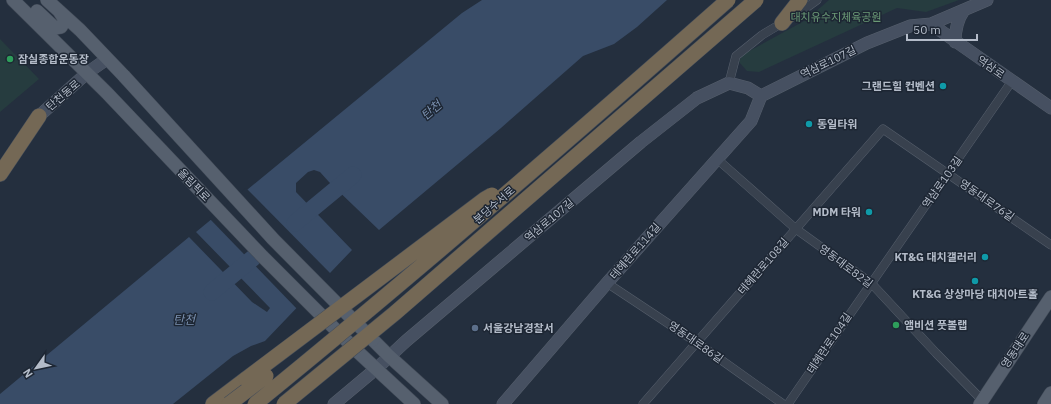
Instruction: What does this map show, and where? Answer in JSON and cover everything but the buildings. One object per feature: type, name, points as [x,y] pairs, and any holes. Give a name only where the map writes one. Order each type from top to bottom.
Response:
[{"type":"highway","name":"분당수서로","points":[[255,404],[419,269],[728,0]]},
{"type":"highway","name":"분당수서로","points":[[284,404],[395,313],[756,0]]},
{"type":"highway","points":[[782,23],[800,0]]},
{"type":"highway","points":[[0,174],[39,116]]},
{"type":"highway","points":[[213,404],[485,199],[528,175]]},
{"type":"highway","points":[[230,404],[339,321],[419,269]]},
{"type":"main road","name":"올림픽로","points":[[13,0],[107,93],[262,256],[358,352],[377,368],[414,404]]},
{"type":"main road","points":[[13,0],[33,7],[55,28],[61,27],[65,20],[57,9]]},
{"type":"main road","name":"올림픽로","points":[[47,0],[80,30],[124,76],[273,239],[389,356],[442,404]]},
{"type":"main road","name":"영동대로","points":[[981,402],[1051,297]]},
{"type":"main road","points":[[1044,404],[1051,394]]},
{"type":"street","points":[[761,96],[748,88],[729,83],[736,56],[762,35],[818,0]]},
{"type":"street","name":"역삼로107길","points":[[761,96],[867,43],[910,26],[931,24],[987,0]]},
{"type":"street","points":[[955,42],[955,31],[964,10]]},
{"type":"street","name":"역삼로","points":[[931,24],[1051,108]]},
{"type":"street","name":"탄천동로","points":[[39,116],[87,73],[107,59]]},
{"type":"street","name":"역삼로103길","points":[[870,283],[1012,81]]},
{"type":"street","name":"역삼로107길","points":[[334,404],[641,142],[697,98],[729,83]]},
{"type":"street","name":"테헤란로114길","points":[[503,404],[716,158],[751,121],[761,96]]},
{"type":"street","name":"영동대로76길","points":[[883,129],[1051,244]]},
{"type":"street","name":"테헤란로108길","points":[[643,404],[883,129]]},
{"type":"street","name":"영동대로82길","points":[[716,158],[796,229],[870,283],[981,402]]},
{"type":"street","name":"영동대로86길","points":[[607,283],[696,342],[782,404]]},
{"type":"street","name":"테헤란로104길","points":[[788,404],[870,283]]},
{"type":"green space","name":"대치유수지체육공원","points":[[829,0],[959,0],[926,12],[897,8],[759,72],[747,71],[739,62],[742,55],[806,20]]},
{"type":"green space","name":"잠실종합운동장","points":[[0,39],[39,79],[0,112]]},
{"type":"water","name":"탄천","points":[[482,0],[667,0],[637,27],[614,44],[583,56],[501,128],[379,230],[320,172],[314,170],[308,172],[296,183],[296,192],[352,250],[265,341],[251,346],[233,356],[173,404],[0,404],[0,394],[189,237],[252,302],[267,312],[270,308],[196,232],[462,13]]},
{"type":"pier","points":[[246,188],[332,275],[298,310],[209,218]]},
{"type":"waterway","name":"탄천","points":[[295,223],[353,175]]},
{"type":"waterway","name":"탄천","points":[[212,292],[253,258]]},
{"type":"place","name":"잠실종합운동장","points":[[10,59]]},
{"type":"place","name":"그랜드힐 컨벤션","points":[[943,86]]},
{"type":"place","name":"동일타워","points":[[809,124]]},
{"type":"place","name":"MDM 타워","points":[[869,212]]},
{"type":"place","name":"KT&G 대치갤러리","points":[[985,257]]},
{"type":"place","name":"KT&G 상상마당 대치아트홀","points":[[975,281]]},
{"type":"place","name":"앰비션 풋볼랩","points":[[896,325]]},
{"type":"place","name":"서울강남경찰서","points":[[475,328]]}]
